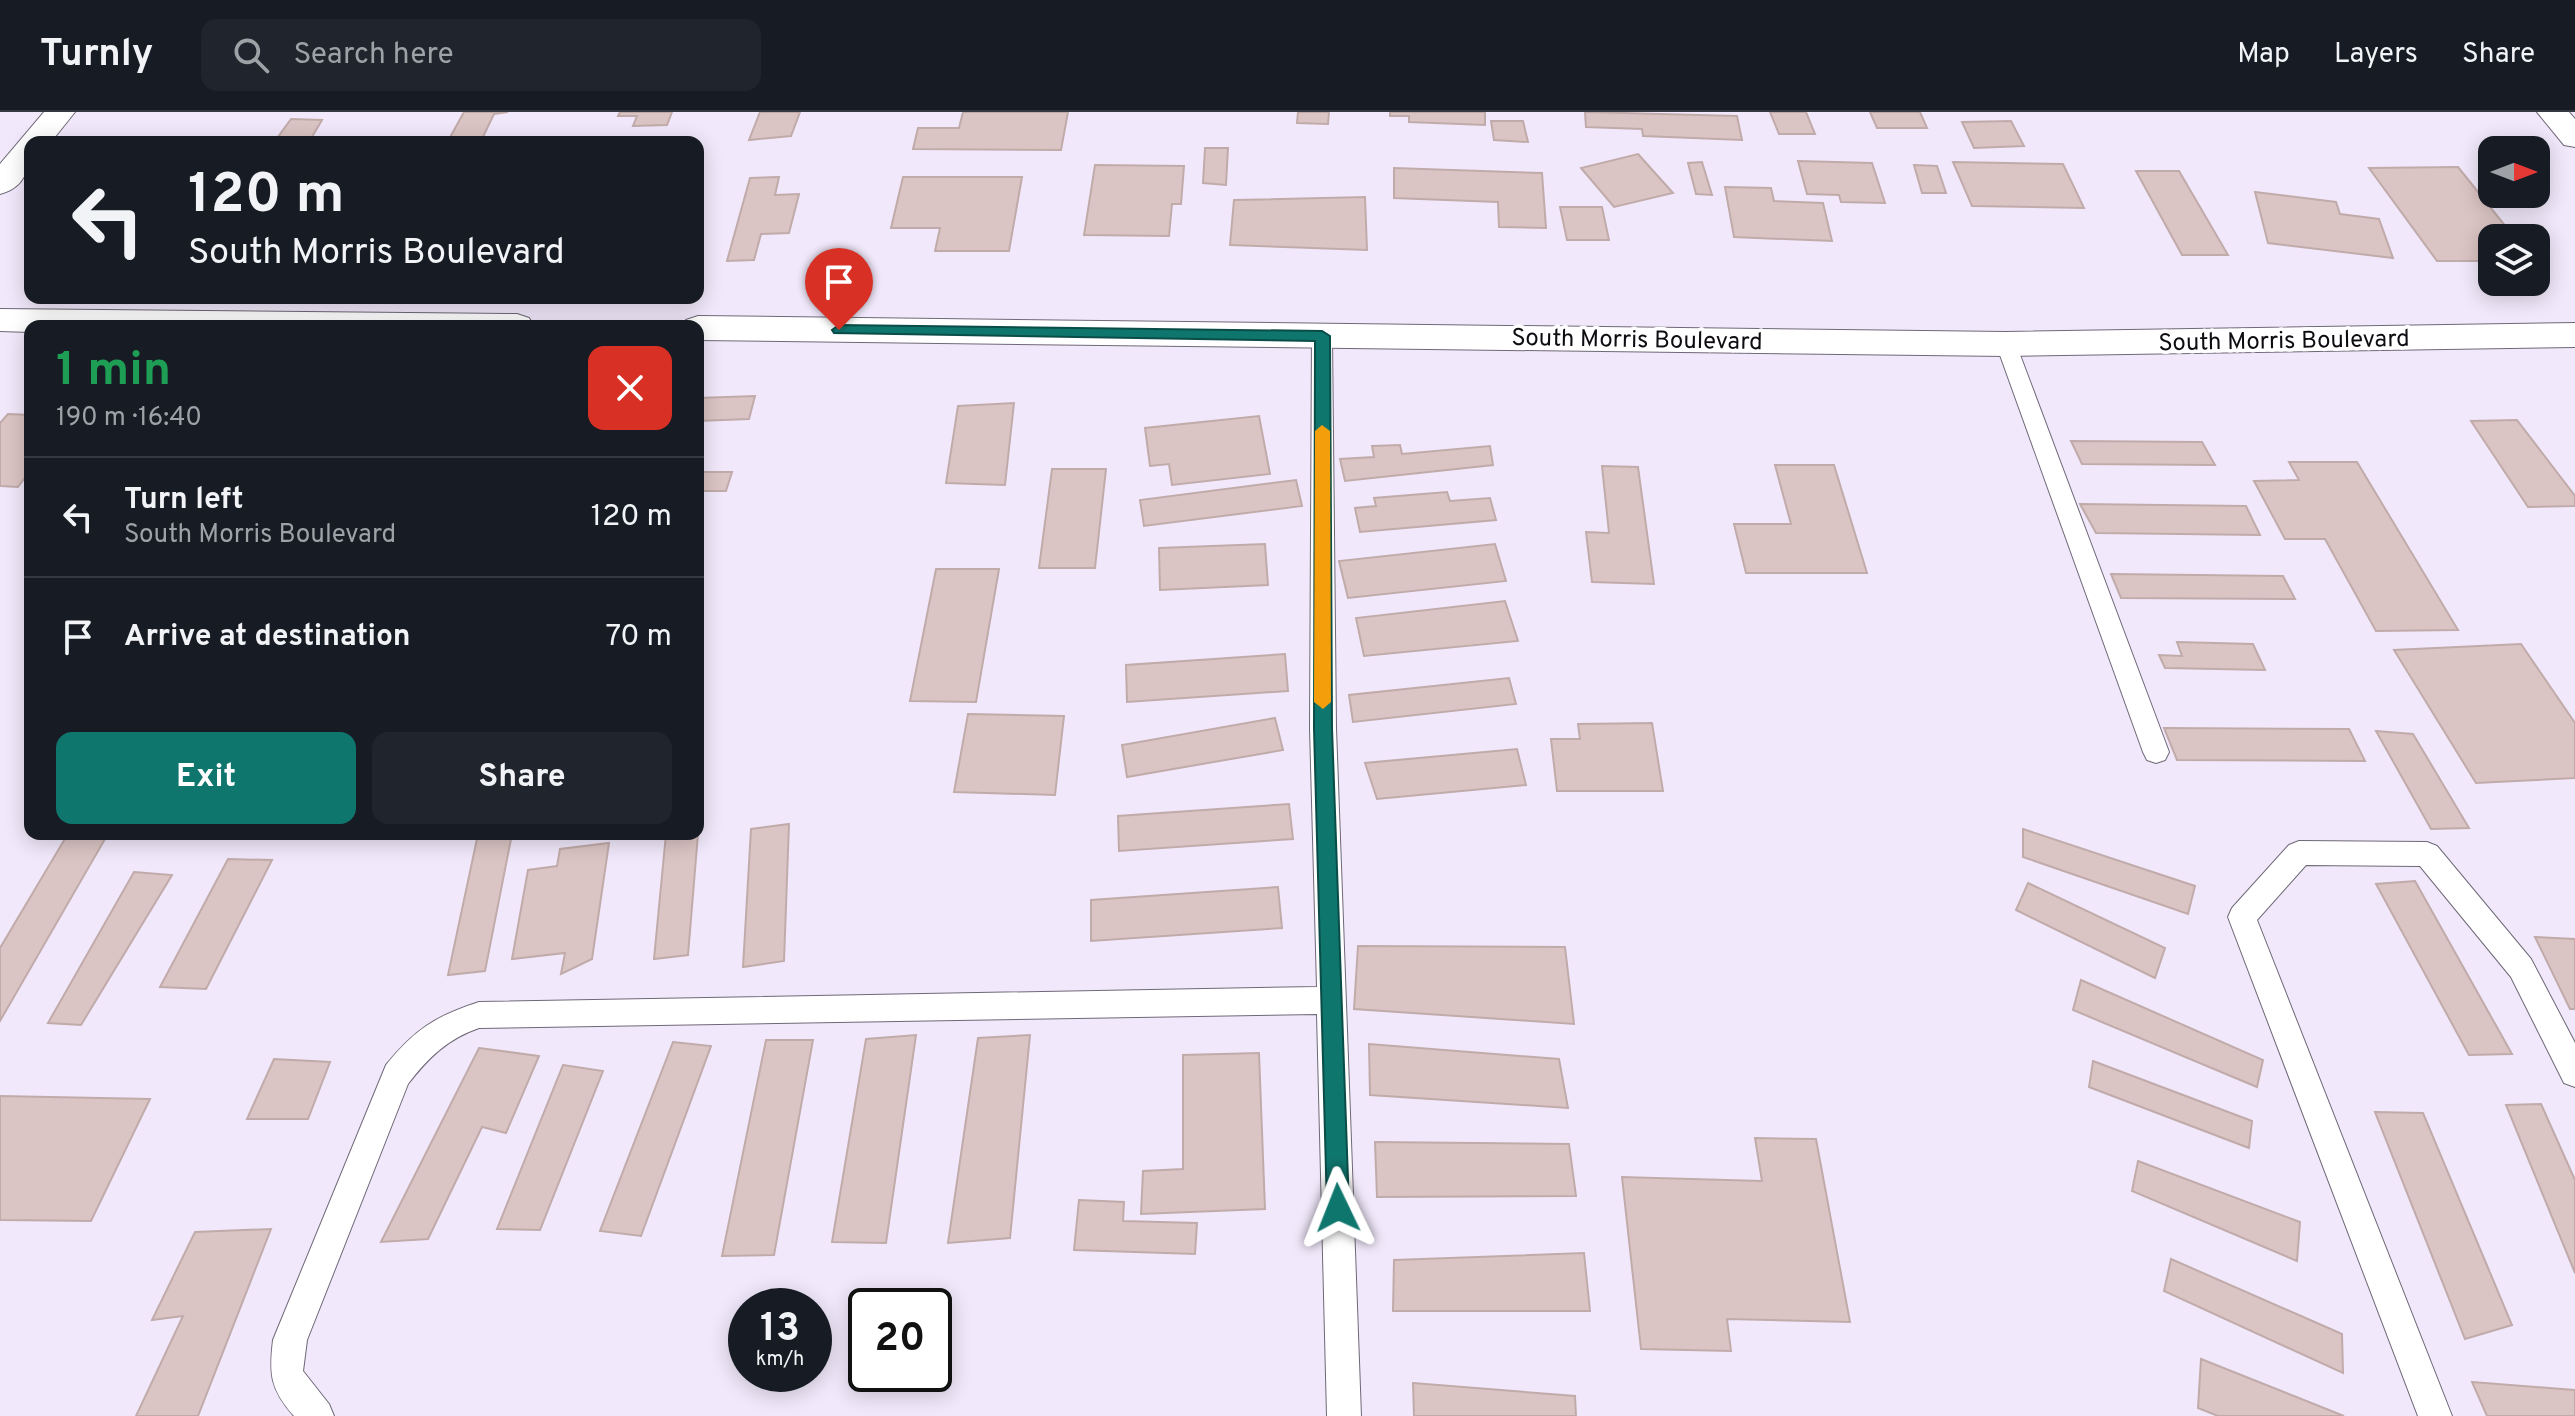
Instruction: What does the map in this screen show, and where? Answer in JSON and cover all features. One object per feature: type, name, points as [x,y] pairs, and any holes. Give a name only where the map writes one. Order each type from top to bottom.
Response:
[{"type":"street","points":[[40,136],[60,112]]},
{"type":"street","points":[[2552,112],[2575,138]]},
{"type":"street","points":[[0,184],[24,155]]},
{"type":"street","points":[[0,320],[24,320]]},
{"type":"street","name":"South Morris Boulevard","points":[[704,328],[2006,344],[2575,335]]},
{"type":"lane","points":[[1322,336],[1323,728],[1344,1416]]},
{"type":"lane","points":[[2006,344],[2156,752]]},
{"type":"lane","points":[[2435,1416],[2242,917],[2299,853],[2427,854],[2521,968],[2575,1073]]},
{"type":"lane","points":[[317,1416],[298,1395],[286,1373],[290,1340],[397,1075],[421,1043],[449,1024],[479,1015],[1332,1000]]},
{"type":"building","points":[[464,112],[508,112],[494,114],[483,136],[451,136]]},
{"type":"building","points":[[620,112],[672,112],[667,125],[633,126],[637,116],[618,116]]},
{"type":"building","points":[[760,112],[800,112],[791,136],[749,140]]},
{"type":"building","points":[[963,112],[1068,112],[1061,150],[913,149],[918,128],[959,128]]},
{"type":"building","points":[[1298,112],[1329,112],[1328,124],[1297,123]]},
{"type":"building","points":[[1390,112],[1485,112],[1485,125],[1409,122],[1409,116],[1390,116]]},
{"type":"building","points":[[1585,112],[1737,116],[1742,140],[1643,136],[1642,129],[1586,127]]},
{"type":"building","points":[[1770,112],[1806,112],[1815,134],[1779,134]]},
{"type":"building","points":[[1870,112],[1920,112],[1927,128],[1877,128]]},
{"type":"building","points":[[291,119],[322,120],[313,136],[279,136]]},
{"type":"building","points":[[1491,121],[1523,121],[1528,142],[1494,140]]},
{"type":"building","points":[[2011,121],[2024,146],[1974,148],[1962,122]]},
{"type":"building","points":[[1205,148],[1228,148],[1226,185],[1203,183]]},
{"type":"building","points":[[1638,154],[1673,193],[1614,207],[1581,168]]},
{"type":"building","points":[[1798,161],[1872,163],[1885,203],[1841,202],[1839,195],[1807,194]]},
{"type":"building","points":[[1702,162],[1712,195],[1696,194],[1688,163]]},
{"type":"building","points":[[1953,162],[2063,164],[2084,208],[1972,206]]},
{"type":"building","points":[[1095,165],[1184,166],[1181,204],[1172,204],[1169,236],[1084,235]]},
{"type":"building","points":[[1914,165],[1937,166],[1946,193],[1922,193]]},
{"type":"building","points":[[2458,167],[2478,192],[2478,208],[2491,208],[2504,224],[2478,224],[2478,261],[2437,261],[2369,168]]},
{"type":"building","points":[[1394,168],[1542,173],[1546,228],[1499,227],[1498,202],[1394,198]]},
{"type":"building","points":[[2136,171],[2179,171],[2228,255],[2182,255]]},
{"type":"building","points":[[779,177],[775,195],[799,194],[789,233],[761,234],[754,260],[727,261],[750,178]]},
{"type":"building","points":[[903,177],[1022,177],[1009,251],[935,251],[940,228],[891,228]]},
{"type":"building","points":[[1725,187],[1771,188],[1774,201],[1823,203],[1832,241],[1734,237]]},
{"type":"building","points":[[2255,192],[2336,202],[2340,214],[2379,219],[2393,258],[2268,243]]},
{"type":"building","points":[[1365,197],[1367,250],[1230,245],[1234,200]]},
{"type":"building","points":[[1560,207],[1602,207],[1609,240],[1567,240]]},
{"type":"building","points":[[755,396],[749,419],[704,421],[704,398]]},
{"type":"building","points":[[1014,403],[1005,485],[946,483],[958,406]]},
{"type":"building","points":[[8,414],[24,415],[24,479],[18,487],[0,486],[0,423]]},
{"type":"building","points":[[1259,416],[1270,474],[1172,485],[1169,464],[1150,466],[1145,428]]},
{"type":"building","points":[[2517,420],[2575,496],[2575,506],[2528,507],[2471,421]]},
{"type":"building","points":[[2071,441],[2202,442],[2215,465],[2082,464]]},
{"type":"building","points":[[1400,445],[1402,454],[1490,446],[1493,465],[1345,481],[1340,459],[1374,457],[1372,446]]},
{"type":"building","points":[[2289,462],[2357,462],[2458,630],[2376,631],[2325,539],[2285,539],[2254,481],[2299,480]]},
{"type":"building","points":[[1775,465],[1834,465],[1867,573],[1746,573],[1734,524],[1791,524]]},
{"type":"building","points":[[1602,466],[1638,467],[1654,584],[1592,582],[1586,532],[1609,533]]},
{"type":"building","points":[[1052,469],[1106,469],[1095,568],[1039,568]]},
{"type":"building","points":[[704,472],[732,472],[726,491],[704,491]]},
{"type":"building","points":[[1296,480],[1302,506],[1144,526],[1140,500]]},
{"type":"building","points":[[1447,492],[1450,501],[1490,498],[1496,520],[1360,532],[1355,508],[1376,506],[1374,498]]},
{"type":"building","points":[[2080,504],[2246,506],[2260,535],[2096,533]]},
{"type":"building","points":[[1265,544],[1268,585],[1160,590],[1159,548]]},
{"type":"building","points":[[1495,544],[1506,581],[1348,598],[1339,561]]},
{"type":"building","points":[[936,569],[999,569],[976,702],[910,701]]},
{"type":"building","points":[[2111,574],[2283,576],[2295,599],[2121,598]]},
{"type":"building","points":[[1505,601],[1518,641],[1364,656],[1356,618]]},
{"type":"building","points":[[2177,642],[2253,644],[2265,670],[2165,668],[2159,655],[2182,656]]},
{"type":"building","points":[[2521,644],[2575,723],[2575,778],[2476,783],[2394,650]]},
{"type":"building","points":[[1285,654],[1288,691],[1127,702],[1126,665]]},
{"type":"building","points":[[1509,678],[1516,704],[1353,722],[1349,695]]},
{"type":"building","points":[[968,714],[1064,716],[1055,795],[954,792]]},
{"type":"building","points":[[1275,718],[1283,750],[1127,777],[1122,745]]},
{"type":"building","points":[[1652,723],[1663,791],[1557,791],[1551,739],[1580,739],[1578,724]]},
{"type":"building","points":[[2164,728],[2349,729],[2365,761],[2177,760]]},
{"type":"building","points":[[2376,731],[2413,734],[2469,828],[2431,829]]},
{"type":"building","points":[[1517,749],[1526,785],[1377,799],[1365,763]]},
{"type":"building","points":[[1289,804],[1293,839],[1119,851],[1118,816]]},
{"type":"building","points":[[789,824],[784,961],[743,967],[751,829]]},
{"type":"building","points":[[2023,829],[2195,886],[2188,914],[2023,857]]},
{"type":"building","points":[[64,840],[104,840],[0,1021],[0,948]]},
{"type":"building","points":[[477,840],[511,840],[485,971],[448,975]]},
{"type":"building","points":[[665,840],[698,840],[688,955],[654,959]]},
{"type":"building","points":[[609,843],[592,959],[561,974],[565,953],[512,959],[528,870],[557,866],[560,849]]},
{"type":"building","points":[[228,859],[272,860],[206,989],[160,987]]},
{"type":"building","points":[[134,872],[172,875],[81,1025],[48,1023]]},
{"type":"building","points":[[2415,881],[2512,1054],[2469,1055],[2376,884]]},
{"type":"building","points":[[2028,883],[2165,948],[2155,978],[2016,910]]},
{"type":"building","points":[[1278,887],[1282,928],[1091,941],[1091,900]]},
{"type":"building","points":[[2535,937],[2575,939],[2575,1009],[2570,1009]]},
{"type":"building","points":[[1358,946],[1565,947],[1574,1024],[1354,1009]]},
{"type":"building","points":[[2081,980],[2263,1060],[2257,1087],[2073,1010]]},
{"type":"building","points":[[916,1035],[886,1243],[832,1242],[866,1039]]},
{"type":"building","points":[[1030,1035],[1010,1238],[948,1243],[978,1038]]},
{"type":"building","points":[[766,1040],[813,1040],[774,1255],[722,1256]]},
{"type":"building","points":[[673,1042],[711,1046],[641,1236],[600,1231]]},
{"type":"building","points":[[1369,1044],[1559,1059],[1568,1108],[1370,1095]]},
{"type":"building","points":[[479,1048],[539,1056],[506,1133],[482,1127],[428,1239],[381,1242]]},
{"type":"building","points":[[1259,1053],[1265,1209],[1141,1214],[1143,1171],[1183,1169],[1183,1055]]},
{"type":"building","points":[[274,1059],[330,1062],[308,1119],[247,1119]]},
{"type":"building","points":[[2093,1061],[2252,1121],[2249,1148],[2089,1087]]},
{"type":"building","points":[[563,1065],[603,1071],[540,1230],[497,1229]]},
{"type":"building","points":[[0,1096],[150,1099],[91,1221],[0,1220]]},
{"type":"building","points":[[2541,1104],[2575,1180],[2575,1273],[2506,1105]]},
{"type":"building","points":[[2375,1112],[2423,1113],[2512,1325],[2465,1339]]},
{"type":"building","points":[[1755,1138],[1816,1139],[1850,1322],[1727,1319],[1731,1351],[1641,1349],[1622,1177],[1762,1181]]},
{"type":"building","points":[[1375,1142],[1569,1144],[1576,1196],[1377,1197]]},
{"type":"building","points":[[2138,1161],[2300,1222],[2297,1261],[2132,1191]]},
{"type":"building","points":[[1079,1200],[1124,1202],[1123,1221],[1197,1223],[1195,1254],[1074,1250]]},
{"type":"building","points":[[271,1229],[198,1416],[136,1416],[183,1316],[152,1320],[195,1232]]},
{"type":"building","points":[[1584,1253],[1590,1311],[1393,1311],[1394,1260]]},
{"type":"building","points":[[2171,1259],[2342,1334],[2343,1373],[2164,1291]]},
{"type":"building","points":[[2201,1359],[2344,1416],[2218,1416],[2198,1408]]},
{"type":"building","points":[[2472,1382],[2575,1390],[2575,1416],[2487,1416]]},
{"type":"building","points":[[1413,1383],[1575,1396],[1576,1416],[1414,1416]]},
{"type":"slow traffic","points":[[1322,431],[1323,702]]},
{"type":"route","points":[[839,330],[1322,336],[1323,728],[1338,1208]]}]
